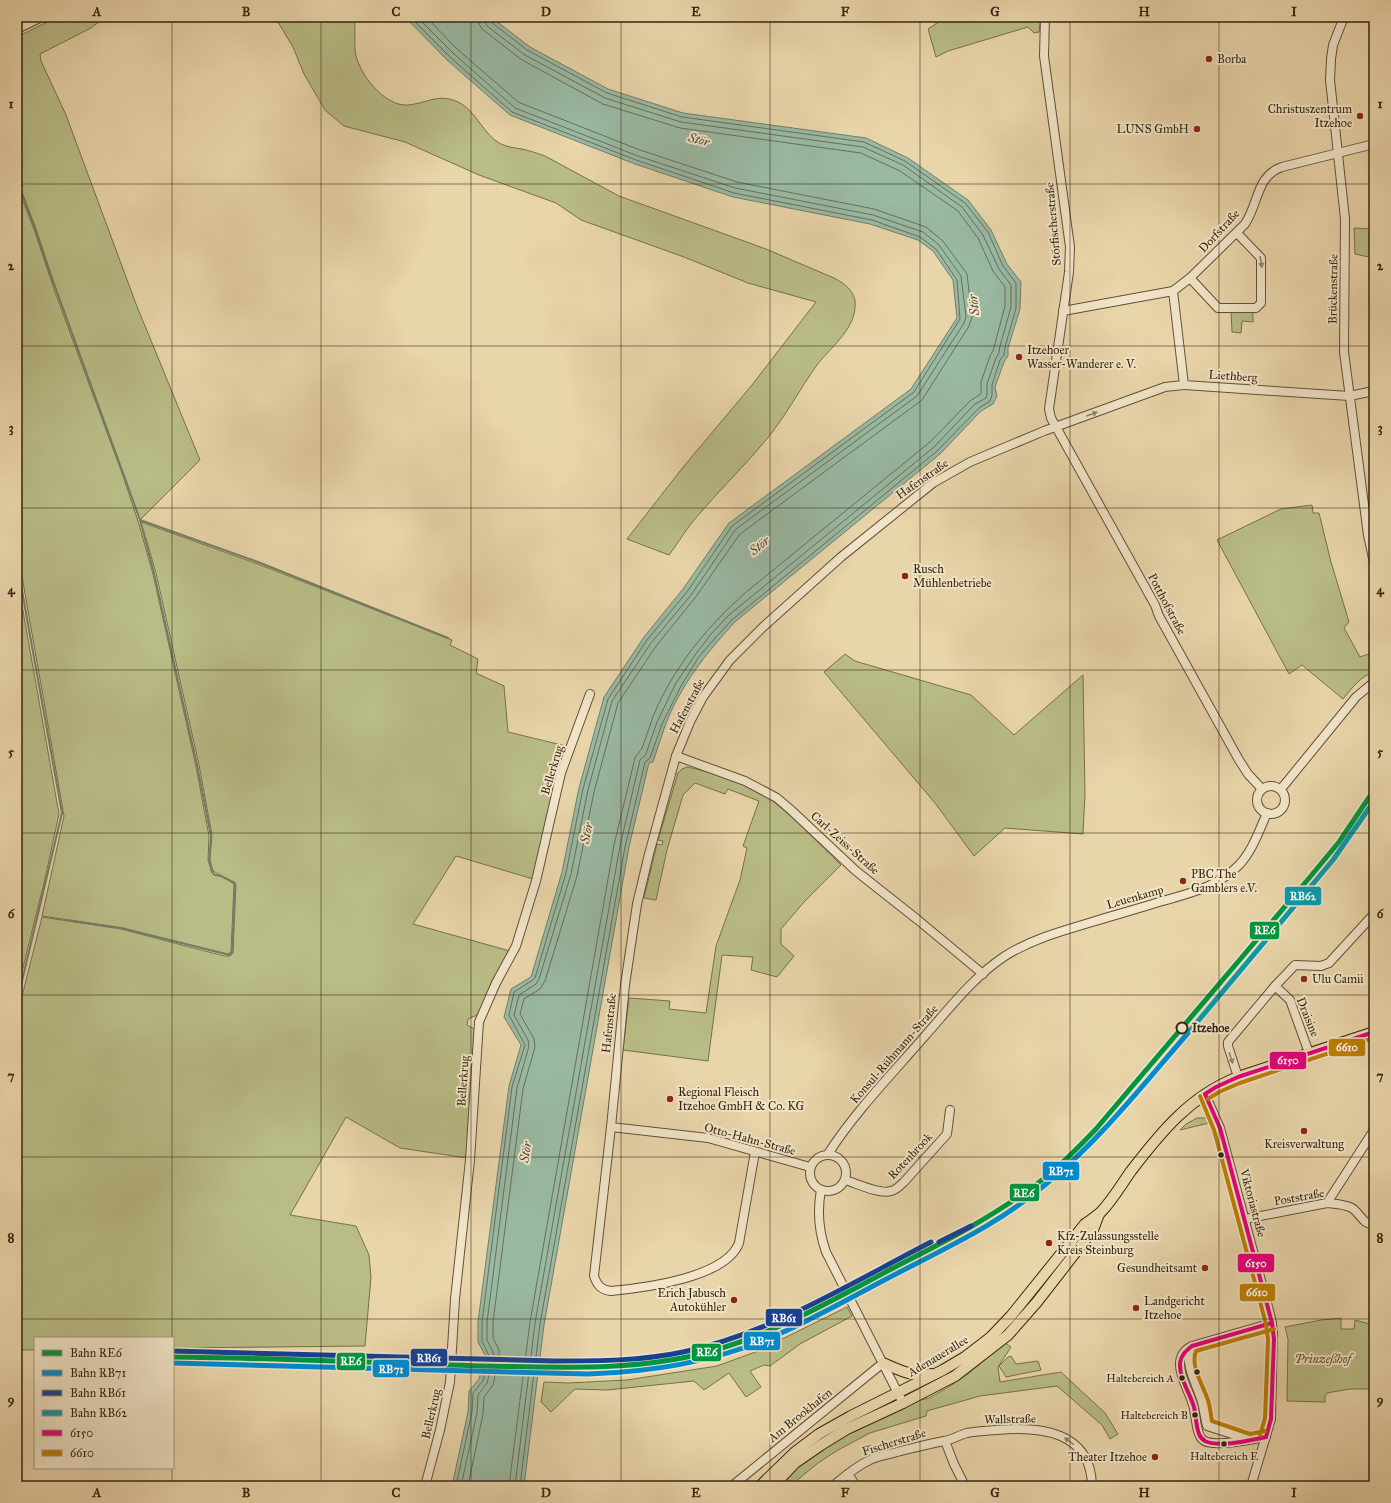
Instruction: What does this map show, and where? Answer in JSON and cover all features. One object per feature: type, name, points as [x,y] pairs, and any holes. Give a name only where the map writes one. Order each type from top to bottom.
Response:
[{"type":"main road","name":"Adenauerallee","points":[[773,1486],[796,1463],[821,1445],[901,1398],[991,1337],[1002,1326],[1085,1224],[1099,1213],[1161,1133],[1204,1094],[1216,1086],[1238,1077],[1374,1032]]},
{"type":"main road","name":"Adenauerallee","points":[[760,1486],[780,1465],[814,1438],[850,1416],[901,1398],[955,1376],[1008,1335],[1057,1277],[1093,1230],[1099,1213]]},
{"type":"main road","points":[[883,1363],[906,1374],[935,1374]]},
{"type":"street","points":[[17,29],[42,17]]},
{"type":"street","name":"Störfischerstraße","points":[[1045,17],[1044,56],[1070,247],[1069,272],[1049,409],[1055,427]]},
{"type":"street","name":"Brückenstraße","points":[[1344,17],[1333,44],[1330,66],[1345,219],[1344,352],[1368,534],[1374,562]]},
{"type":"street","name":"Dorfstraße","points":[[1063,311],[1173,291],[1190,278],[1236,233],[1249,218],[1264,180],[1268,175],[1282,168],[1374,144]]},
{"type":"street","points":[[1190,278],[1218,308],[1256,308],[1259,306],[1261,303],[1261,258],[1236,233]]},
{"type":"street","points":[[1173,291],[1184,385]]},
{"type":"street","name":"Liethberg","points":[[1184,385],[1349,396],[1374,391]]},
{"type":"street","name":"Hafenstraße","points":[[755,1152],[738,1243],[732,1255],[724,1262],[706,1271],[656,1285],[611,1291],[598,1286],[594,1276],[626,978],[635,914],[649,854],[676,756],[696,708],[723,668],[751,638],[809,585],[905,505],[938,480],[996,450],[1055,427],[1165,387],[1184,385]]},
{"type":"street","name":"Potthofstraße","points":[[1055,427],[1156,605],[1159,616],[1242,764],[1248,774],[1262,789]]},
{"type":"street","points":[[1281,789],[1356,697],[1374,682]]},
{"type":"street","name":"Bellerkrug","points":[[425,1486],[440,1430],[450,1382],[455,1299],[470,1160],[479,1022],[496,983],[516,946],[536,881],[561,773],[590,694]]},
{"type":"street","name":"Carl-Zeiss-Straße","points":[[676,756],[745,781],[777,798],[856,871],[983,974]]},
{"type":"street","points":[[1271,785],[1281,789],[1285,796],[1285,805],[1279,811],[1271,814],[1261,809],[1257,803],[1258,795],[1262,789],[1271,785]]},
{"type":"street","name":"Leuenkamp","points":[[983,974],[1006,956],[1037,939],[1189,893],[1218,882],[1242,861],[1267,813]]},
{"type":"street","points":[[1238,1077],[1228,1046],[1230,1038],[1295,965],[1321,966],[1329,964],[1374,914]]},
{"type":"street","name":"Konsul-Rühmann-Straße","points":[[810,1167],[820,1156],[828,1154],[870,1099],[951,1007],[983,974]]},
{"type":"street","name":"Draisine","points":[[1275,986],[1290,1000],[1310,1053]]},
{"type":"street","name":"Viktoriastraße","points":[[1204,1094],[1220,1128],[1272,1323],[1274,1339],[1271,1419],[1250,1486]]},
{"type":"street","name":"Rotenbrook","points":[[845,1180],[883,1192],[889,1192],[896,1189],[947,1134],[950,1110]]},
{"type":"street","name":"Otto-Hahn-Straße","points":[[611,1127],[704,1137],[810,1167]]},
{"type":"street","points":[[1327,1203],[1374,1130]]},
{"type":"street","points":[[810,1167],[809,1173],[811,1181],[815,1186],[821,1190],[834,1190],[845,1180],[846,1173],[840,1160],[834,1155],[828,1154]]},
{"type":"street","points":[[821,1190],[819,1214],[822,1237],[826,1252],[901,1398]]},
{"type":"street","name":"Poststraße","points":[[1245,1219],[1327,1203],[1340,1204],[1349,1207],[1358,1214],[1365,1223],[1374,1225]]},
{"type":"street","points":[[1266,1437],[1225,1443],[1207,1443],[1200,1437],[1194,1407],[1182,1376],[1180,1363],[1182,1354],[1192,1346],[1272,1323]]},
{"type":"street","points":[[1192,1346],[1189,1350],[1188,1358],[1202,1402],[1207,1426],[1215,1443]]},
{"type":"street","name":"Am Brookhafen","points":[[732,1486],[883,1363]]},
{"type":"street","points":[[1207,1426],[1250,1440]]},
{"type":"street","name":"Wallstraße","points":[[945,1441],[975,1432],[1019,1428],[1049,1431],[1070,1441],[1085,1456],[1090,1468],[1092,1486]]},
{"type":"street","points":[[945,1441],[965,1486]]},
{"type":"street","name":"Fischerstraße","points":[[833,1486],[862,1464],[875,1458],[935,1442],[945,1441]]},
{"type":"street","points":[[848,1474],[856,1486]]},
{"type":"green space","points":[[57,17],[99,17],[100,21],[91,28],[40,54],[41,61],[66,115],[136,304],[200,460],[140,520],[17,179],[17,37]]},
{"type":"green space","points":[[275,17],[354,17],[355,50],[357,59],[366,78],[381,94],[390,100],[399,104],[408,105],[439,98],[451,99],[458,102],[470,111],[490,135],[501,144],[545,156],[619,196],[766,249],[834,278],[843,283],[850,290],[854,298],[855,308],[846,332],[817,365],[771,434],[694,520],[669,555],[627,539],[684,466],[752,385],[816,302],[748,283],[684,257],[581,220],[556,203],[479,175],[405,142],[344,126],[325,110],[304,74],[293,47]]},
{"type":"green space","points":[[946,17],[1041,17],[1039,32],[1034,33],[1028,27],[948,51],[936,57],[928,29]]},
{"type":"green space","points":[[17,186],[122,473],[138,521],[153,574],[196,766],[209,836],[208,860],[212,872],[215,875],[221,876],[234,884],[231,952],[228,954],[122,928],[42,916],[64,816],[20,565],[17,556]]},
{"type":"green space","points":[[1354,228],[1374,229],[1374,258],[1355,254]]},
{"type":"green space","points":[[1231,310],[1253,311],[1253,322],[1242,321],[1241,333],[1232,332]]},
{"type":"green space","points":[[1312,505],[1313,513],[1319,513],[1331,562],[1349,622],[1344,628],[1360,657],[1374,652],[1374,672],[1361,679],[1343,699],[1302,665],[1289,674],[1217,540],[1281,509]]},
{"type":"green space","points":[[141,522],[258,564],[452,640],[450,645],[478,659],[476,673],[504,686],[508,732],[566,746],[533,879],[456,856],[413,924],[510,951],[484,1004],[477,1015],[468,1019],[467,1025],[476,1030],[467,1158],[400,1148],[346,1117],[290,1215],[356,1226],[369,1255],[371,1277],[365,1346],[174,1348],[174,1337],[34,1337],[34,1350],[17,1350],[17,1016],[42,917],[121,929],[224,956],[230,956],[233,953],[236,884],[213,871],[210,860],[212,835],[199,765],[156,573]]},
{"type":"green space","points":[[17,577],[59,814],[44,883],[17,992]]},
{"type":"green space","points":[[845,654],[855,661],[971,695],[1014,735],[1083,675],[1085,795],[1083,834],[1005,828],[974,856],[935,803],[824,672]]},
{"type":"green space","points":[[687,767],[710,772],[733,780],[765,796],[792,817],[841,865],[805,901],[781,929],[781,944],[794,956],[777,977],[751,970],[753,957],[722,955],[708,1061],[623,1050],[629,998],[670,1001],[669,1009],[706,1013],[716,946],[740,880],[747,848],[743,846],[759,801],[728,789],[725,794],[695,783],[683,795],[667,850],[656,900],[644,898],[657,844],[662,845],[663,841],[658,840],[678,773]]},
{"type":"green space","points":[[1197,1118],[1206,1118],[1209,1123],[1180,1130],[1186,1124]]},
{"type":"green space","points":[[847,1307],[852,1316],[800,1344],[770,1366],[764,1365],[750,1371],[761,1387],[746,1397],[729,1373],[704,1390],[694,1381],[607,1390],[575,1389],[551,1412],[541,1402],[544,1382],[568,1383],[627,1380],[717,1366],[758,1351]]},
{"type":"green space","name":"Prinzeßhof","points":[[1341,1318],[1341,1329],[1354,1329],[1355,1320],[1374,1325],[1374,1389],[1350,1389],[1327,1393],[1325,1396],[1325,1402],[1287,1401],[1288,1339],[1285,1327]]},
{"type":"green space","points":[[1005,1343],[1011,1347],[998,1367],[1000,1382],[1061,1372],[1105,1413],[1118,1434],[1110,1439],[1102,1425],[1057,1386],[980,1396],[927,1411],[926,1416],[870,1433],[838,1450],[818,1463],[790,1486],[776,1486],[801,1464],[837,1439],[912,1402],[929,1398],[947,1388],[968,1374]]},
{"type":"green space","points":[[1011,1356],[1016,1364],[1038,1361],[1041,1370],[1006,1377],[999,1366]]},
{"type":"water","name":"Stör","points":[[405,17],[491,17],[530,47],[608,89],[683,113],[866,138],[908,158],[968,200],[991,230],[1007,264],[1021,282],[1020,309],[1008,348],[1008,356],[1004,362],[995,387],[997,396],[993,404],[981,411],[940,454],[736,621],[705,657],[686,683],[671,711],[653,762],[649,763],[629,847],[544,1325],[524,1486],[452,1486],[468,1412],[469,1391],[479,1379],[485,1355],[478,1342],[478,1322],[509,1086],[521,1045],[504,1017],[511,989],[531,977],[562,872],[579,788],[604,697],[644,637],[683,589],[729,523],[911,389],[957,318],[953,280],[933,251],[918,240],[870,224],[733,197],[635,164],[510,115],[447,60]]},
{"type":"pier","points":[[481,1364],[541,1365],[540,1376],[478,1375]]},
{"type":"waterway","points":[[17,181],[140,520],[154,573],[197,765],[211,836],[209,860],[212,872],[215,875],[221,876],[235,883],[232,952],[229,955],[121,928],[66,920]]},
{"type":"waterway","points":[[140,520],[258,562],[448,638]]},
{"type":"waterway","points":[[17,563],[62,813],[17,1002]]},
{"type":"rail line","name":"RE6","points":[[174,1357],[289,1359],[481,1366],[595,1367],[652,1363],[708,1352],[757,1335],[805,1314],[969,1228],[1021,1195],[1061,1164],[1096,1129],[1310,877],[1339,842],[1374,790]]},
{"type":"rail line","name":"RB62","points":[[1188,1033],[1333,860],[1374,801]]},
{"type":"rail line","name":"RB71","points":[[174,1363],[588,1374],[661,1368],[709,1358],[733,1351],[779,1334],[809,1320],[955,1244],[993,1222],[1029,1198],[1066,1167],[1103,1131],[1188,1033]]},
{"type":"rail line","name":"RB61","points":[[939,1242],[971,1226]]},
{"type":"rail line","name":"RB61","points":[[174,1351],[554,1361],[619,1360],[667,1355],[716,1344],[779,1320],[841,1290],[931,1242]]},
{"type":"transit line","name":"6150","points":[[1205,1094],[1238,1077],[1374,1032]]},
{"type":"transit line","name":"6610","points":[[1208,1099],[1219,1092],[1240,1083],[1374,1038]]},
{"type":"transit line","name":"6150","points":[[1205,1094],[1220,1128],[1272,1323],[1274,1339],[1271,1419],[1266,1437]]},
{"type":"transit line","name":"6610","points":[[1200,1096],[1214,1130],[1266,1324],[1268,1339],[1265,1418],[1260,1435]]},
{"type":"transit line","name":"6150","points":[[1266,1437],[1226,1444],[1205,1441],[1200,1436],[1198,1431],[1194,1407],[1181,1374],[1180,1363],[1183,1355],[1192,1346],[1272,1323]]},
{"type":"transit line","name":"6610","points":[[1265,1431],[1250,1434],[1212,1421],[1208,1400],[1196,1369],[1195,1357],[1196,1351],[1274,1329]]},
{"type":"place","name":"Borba","points":[[1209,59]]},
{"type":"place","name":"Christuszentrum Itzehoe","points":[[1360,116]]},
{"type":"place","name":"LUNS GmbH","points":[[1197,129]]},
{"type":"place","name":"Itzehoer Wasser-Wanderer e. V.","points":[[1019,357]]},
{"type":"place","name":"Rusch Mühlenbetriebe","points":[[905,576]]},
{"type":"place","name":"PBC The Gamblers e.V.","points":[[1183,881]]},
{"type":"place","name":"Ulu Camii","points":[[1304,979]]},
{"type":"place","name":"Itzehoe","points":[[1182,1028]]},
{"type":"place","name":"Regional Fleisch Itzehoe GmbH & Co. KG","points":[[670,1099]]},
{"type":"place","name":"Kreisverwaltung","points":[[1304,1131]]},
{"type":"place","name":"Kfz-Zulassungsstelle Kreis Steinburg","points":[[1049,1243]]},
{"type":"place","name":"Gesundheitsamt","points":[[1205,1268]]},
{"type":"place","name":"Erich Jabusch Autokühler","points":[[734,1300]]},
{"type":"place","name":"Landgericht Itzehoe","points":[[1136,1308]]},
{"type":"place","name":"Haltebereich A","points":[[1182,1378]]},
{"type":"place","name":"Haltebereich B","points":[[1195,1415]]},
{"type":"place","name":"Haltebereich E","points":[[1224,1444]]},
{"type":"place","name":"Theater Itzehoe","points":[[1155,1457]]}]
